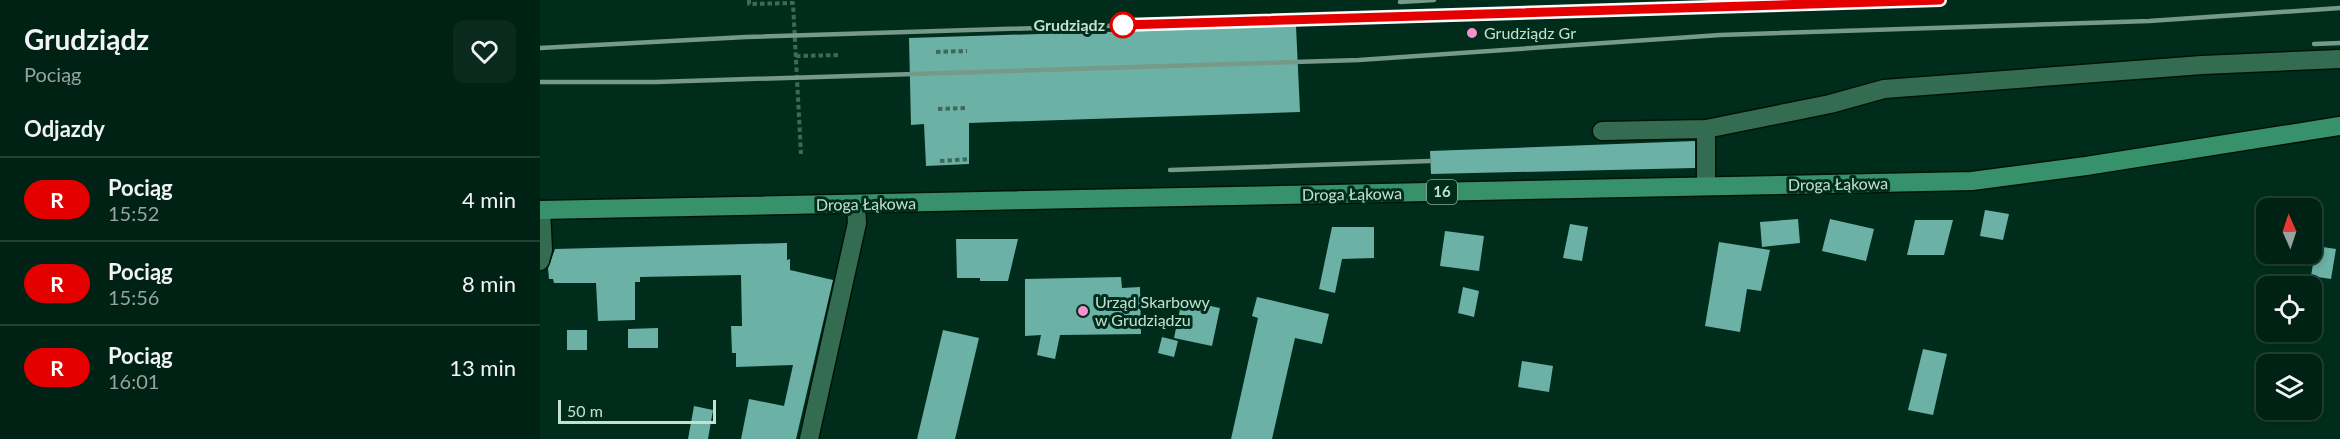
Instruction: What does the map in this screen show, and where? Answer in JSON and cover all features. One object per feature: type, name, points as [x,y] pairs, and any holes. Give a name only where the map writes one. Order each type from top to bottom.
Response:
[{"type":"main road","name":"Droga Łąkowa","points":[[541,210],[1972,181],[2086,166],[2340,126]]},
{"type":"lane","points":[[1602,131],[1706,129],[1830,104],[1884,89],[2202,65],[2340,59]]},
{"type":"lane","points":[[1706,129],[1706,186]]},
{"type":"lane","points":[[809,439],[857,223],[856,204]]},
{"type":"lane","points":[[540,261],[543,250],[541,210]]},
{"type":"path","points":[[749,0],[749,4],[793,3],[801,153]]},
{"type":"path","points":[[936,52],[967,51]]},
{"type":"path","points":[[796,56],[841,55]]},
{"type":"path","points":[[938,109],[967,108]]},
{"type":"path","points":[[940,161],[969,159]]},
{"type":"building","points":[[1296,26],[1300,112],[969,123],[969,164],[926,166],[924,124],[911,125],[909,38]]},
{"type":"building","points":[[1695,141],[1695,168],[1431,174],[1430,151]]},
{"type":"building","points":[[1985,210],[2009,214],[2003,240],[1980,236]]},
{"type":"building","points":[[1798,219],[1800,243],[1762,247],[1760,222]]},
{"type":"building","points":[[1830,219],[1874,229],[1866,261],[1822,251]]},
{"type":"building","points":[[1915,220],[1953,220],[1944,255],[1907,255]]},
{"type":"building","points":[[1570,224],[1588,227],[1582,261],[1563,258]]},
{"type":"building","points":[[1332,227],[1374,227],[1374,258],[1342,259],[1335,293],[1319,289]]},
{"type":"building","points":[[1445,231],[1484,236],[1479,271],[1440,266]]},
{"type":"building","points":[[956,239],[1018,239],[1008,281],[957,278]]},
{"type":"building","points":[[1719,242],[1770,250],[1761,291],[1747,289],[1740,332],[1705,326]]},
{"type":"building","points":[[787,243],[787,260],[790,259],[790,270],[833,280],[796,439],[741,439],[749,399],[784,406],[793,365],[736,367],[736,353],[732,353],[731,326],[742,326],[741,275],[640,277],[640,282],[635,282],[635,320],[598,321],[596,283],[554,283],[553,279],[549,279],[548,268],[555,249]]},
{"type":"building","points":[[2322,247],[2336,249],[2331,279],[2311,276],[2313,264],[2322,264]]},
{"type":"building","name":"Urząd Skarbowy w Grudziądzu","points":[[1121,277],[1122,288],[1140,287],[1141,334],[1060,335],[1055,359],[1037,355],[1041,335],[1025,336],[1025,279]]},
{"type":"building","points":[[1463,287],[1479,291],[1474,317],[1458,313]]},
{"type":"building","points":[[1257,297],[1329,314],[1322,344],[1295,338],[1272,439],[1231,439],[1258,318],[1252,316]]},
{"type":"building","points":[[1182,300],[1220,308],[1212,346],[1174,338]]},
{"type":"building","points":[[658,328],[658,348],[628,348],[628,329]]},
{"type":"building","points":[[567,330],[587,330],[587,350],[567,350]]},
{"type":"building","points":[[943,330],[979,338],[955,439],[917,439]]},
{"type":"building","points":[[1162,337],[1178,341],[1174,357],[1158,353]]},
{"type":"building","points":[[1923,349],[1947,354],[1933,415],[1908,410]]},
{"type":"building","points":[[1522,361],[1553,366],[1549,392],[1518,387]]},
{"type":"building","points":[[694,406],[713,410],[708,439],[688,439]]},
{"type":"railway","points":[[1400,2],[1434,0]]},
{"type":"railway","points":[[540,48],[746,37],[1941,0]]},
{"type":"railway","points":[[540,82],[656,82],[1359,60],[1720,35],[2149,21],[2340,8]]},
{"type":"railway","points":[[2314,44],[2340,43]]},
{"type":"railway","points":[[1170,170],[1430,161]]},
{"type":"train","name":"R","points":[[1123,25],[1940,0]]},
{"type":"place","name":"Grudziądz","points":[[1123,25]]},
{"type":"place","name":"Grudziądz Gr","points":[[1472,33]]},
{"type":"place","name":"Urząd Skarbowy w Grudziądzu","points":[[1083,311]]}]
